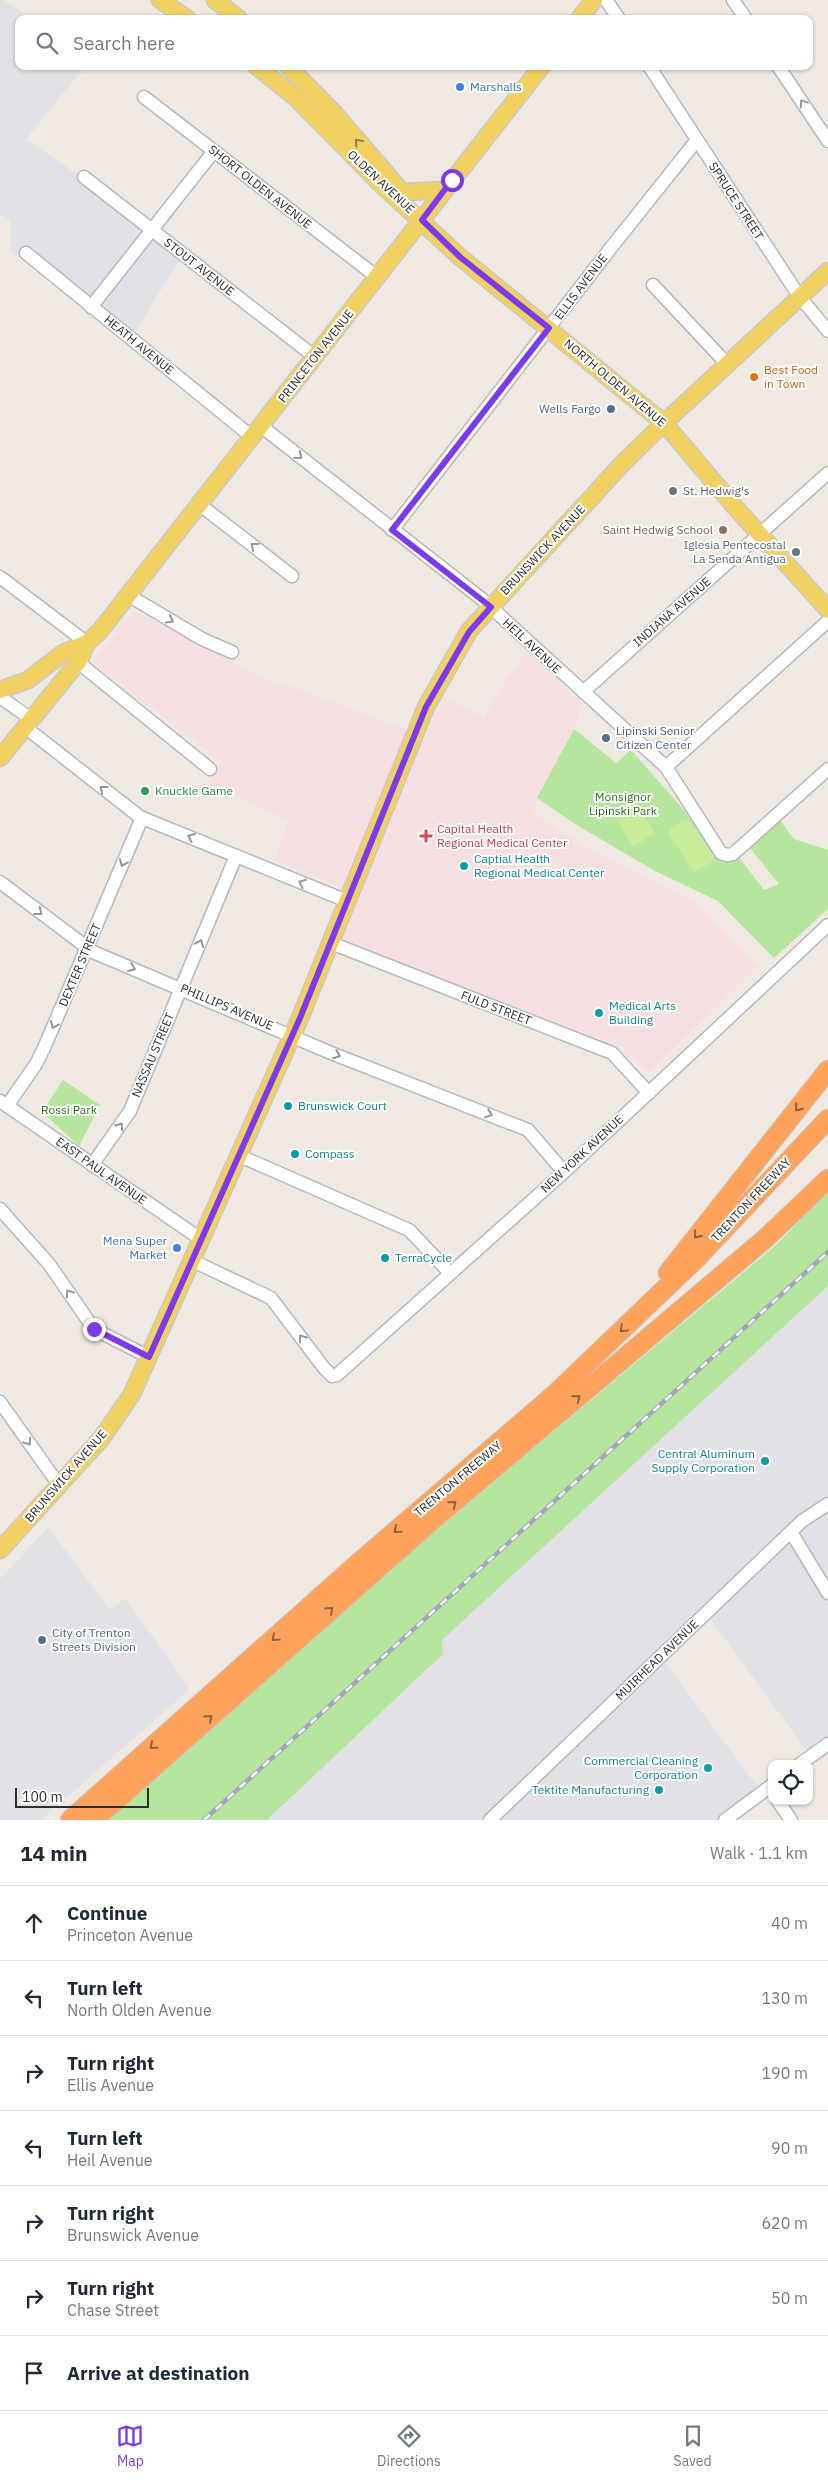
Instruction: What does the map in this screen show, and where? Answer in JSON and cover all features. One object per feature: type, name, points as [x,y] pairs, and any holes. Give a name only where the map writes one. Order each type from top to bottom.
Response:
[{"type":"highway","points":[[642,1310],[681,1255],[828,1070]]},
{"type":"highway","name":"TRENTON FREEWAY","points":[[70,1820],[356,1565],[515,1430],[697,1258],[828,1119]]},
{"type":"highway","points":[[814,1193],[828,1169]]},
{"type":"highway","name":"TRENTON FREEWAY","points":[[94,1820],[378,1568],[715,1282],[814,1193],[828,1178]]},
{"type":"main road","points":[[160,0],[182,15]]},
{"type":"main road","points":[[215,0],[228,15]]},
{"type":"main road","points":[[582,15],[594,0]]},
{"type":"main road","name":"OLDEN AVENUE","points":[[261,70],[295,97],[378,181],[422,220]]},
{"type":"main road","name":"OLDEN AVENUE","points":[[292,70],[403,192],[422,220]]},
{"type":"main road","name":"PRINCETON AVENUE","points":[[87,643],[100,631],[539,70]]},
{"type":"main road","points":[[295,97],[306,84]]},
{"type":"main road","points":[[403,192],[445,190]]},
{"type":"main road","name":"NORTH OLDEN AVENUE","points":[[422,220],[460,257],[664,423],[828,610]]},
{"type":"main road","name":"BRUNSWICK AVENUE","points":[[0,1550],[101,1439],[126,1403],[193,1261],[292,1036],[430,699],[469,632],[623,463],[799,296],[828,271]]},
{"type":"main road","points":[[0,758],[79,661],[87,643]]},
{"type":"main road","points":[[28,680],[70,648],[87,643]]},
{"type":"main road","points":[[0,690],[36,679],[79,661]]},
{"type":"street","points":[[606,0],[616,15]]},
{"type":"street","points":[[733,0],[743,15]]},
{"type":"street","name":"SPRUCE STREET","points":[[653,70],[799,296],[828,330]]},
{"type":"street","points":[[781,70],[828,140]]},
{"type":"street","name":"SHORT OLDEN AVENUE","points":[[144,97],[377,276]]},
{"type":"street","name":"ELLIS AVENUE","points":[[392,530],[697,140]]},
{"type":"street","points":[[91,307],[214,151]]},
{"type":"street","name":"STOUT AVENUE","points":[[84,176],[315,357]]},
{"type":"street","name":"HEATH AVENUE","points":[[26,253],[91,307],[257,431]]},
{"type":"street","points":[[653,285],[727,364]]},
{"type":"street","name":"HEIL AVENUE","points":[[257,431],[392,530],[491,607],[666,767],[721,853],[733,854],[828,769]]},
{"type":"street","name":"INDIANA AVENUE","points":[[584,692],[828,474]]},
{"type":"street","points":[[200,504],[292,576]]},
{"type":"street","points":[[0,576],[87,643]]},
{"type":"street","points":[[128,595],[202,639],[232,652]]},
{"type":"street","points":[[666,767],[828,621]]},
{"type":"street","points":[[79,661],[210,770]]},
{"type":"street","points":[[0,697],[28,723],[144,818],[347,901]]},
{"type":"street","name":"DEXTER STREET","points":[[4,1104],[36,1064],[144,818]]},
{"type":"street","name":"NASSAU STREET","points":[[92,1165],[130,1111],[236,856]]},
{"type":"street","name":"PHILLIPS AVENUE","points":[[0,882],[88,949],[292,1036],[522,1127],[534,1135],[564,1172]]},
{"type":"street","name":"NEW YORK AVENUE","points":[[193,1261],[271,1298],[332,1376],[343,1370],[564,1172],[828,925]]},
{"type":"street","name":"FULD STREET","points":[[331,943],[612,1053],[648,1093]]},
{"type":"street","name":"EAST PAUL AVENUE","points":[[4,1104],[202,1240]]},
{"type":"street","points":[[240,1156],[409,1230],[450,1273]]},
{"type":"street","points":[[0,1209],[49,1264],[94,1329],[149,1357]]},
{"type":"street","points":[[0,1402],[59,1485]]},
{"type":"street","name":"MUIRHEAD AVENUE","points":[[490,1820],[802,1520],[828,1504]]},
{"type":"street","points":[[791,1532],[828,1593]]},
{"type":"street","points":[[806,1760],[828,1744]]},
{"type":"street","points":[[725,1820],[768,1790]]},
{"type":"street","points":[[781,1805],[792,1820]]},
{"type":"shaded area","points":[[0,0],[4,0],[26,15],[15,15],[15,70],[82,70],[26,139],[186,250],[132,336],[11,252],[11,222],[0,214]]},
{"type":"shaded area","name":"Capital Health Regional Medical Center","points":[[134,611],[274,683],[288,685],[425,737],[444,698],[484,718],[508,676],[526,653],[582,704],[574,729],[537,798],[534,814],[597,853],[694,900],[758,966],[649,1073],[621,1047],[343,939],[360,895],[275,860],[289,820],[209,786],[221,761],[93,662]]},
{"type":"shaded area","points":[[828,1286],[828,1743],[809,1754],[706,1613],[661,1657],[759,1789],[727,1820],[267,1820],[443,1654],[442,1640]]},
{"type":"shaded area","points":[[48,1527],[110,1610],[125,1598],[190,1689],[41,1820],[0,1820],[0,1579]]},
{"type":"green space","name":"Monsignor Lipinski Park","points":[[574,729],[616,763],[631,750],[684,810],[716,858],[729,862],[738,856],[764,890],[779,884],[750,848],[780,820],[794,839],[828,850],[828,909],[774,958],[718,901],[655,871],[575,824],[537,798]]},
{"type":"green space","points":[[634,799],[655,833],[633,847],[612,812]]},
{"type":"green space","points":[[683,820],[690,821],[714,856],[712,862],[694,872],[668,833],[670,829]]},
{"type":"green space","name":"Rossi Park","points":[[63,1080],[100,1105],[79,1146],[42,1112]]},
{"type":"green space","points":[[828,1191],[828,1286],[442,1640],[443,1654],[267,1820],[108,1820],[428,1537],[776,1245]]},
{"type":"railway","points":[[204,1820],[828,1252]]},
{"type":"place","name":"Marshalls","points":[[460,87]]},
{"type":"place","name":"Best Food in Town","points":[[754,377]]},
{"type":"place","name":"Wells Fargo","points":[[611,409]]},
{"type":"place","name":"St. Hedwig's","points":[[673,491]]},
{"type":"place","name":"Saint Hedwig School","points":[[723,530]]},
{"type":"place","name":"Iglesia Pentecostal La Senda Antigua","points":[[796,552]]},
{"type":"place","name":"Lipinski Senior Citizen Center","points":[[606,738]]},
{"type":"place","name":"Knuckle Game","points":[[145,791]]},
{"type":"place","name":"Capital Health Regional Medical Center","points":[[426,836]]},
{"type":"place","name":"Captial Health Regional Medical Center","points":[[464,866]]},
{"type":"place","name":"Medical Arts Building","points":[[599,1013]]},
{"type":"place","name":"Brunswick Court","points":[[288,1106]]},
{"type":"place","name":"Compass","points":[[295,1154]]},
{"type":"place","name":"Mena Super Market","points":[[177,1248]]},
{"type":"place","name":"TerraCycle","points":[[385,1258]]},
{"type":"place","name":"Central Aluminum Supply Corporation","points":[[765,1461]]},
{"type":"place","name":"City of Trenton Streets Division","points":[[42,1640]]},
{"type":"place","name":"Commercial Cleaning Corporation","points":[[708,1768]]},
{"type":"place","name":"Tektite Manufacturing","points":[[659,1790]]},
{"type":"route","points":[[94,1329],[149,1357],[300,1018],[426,707],[469,632],[491,607],[392,530],[549,328],[488,281],[432,232],[422,220],[452,180]]}]
